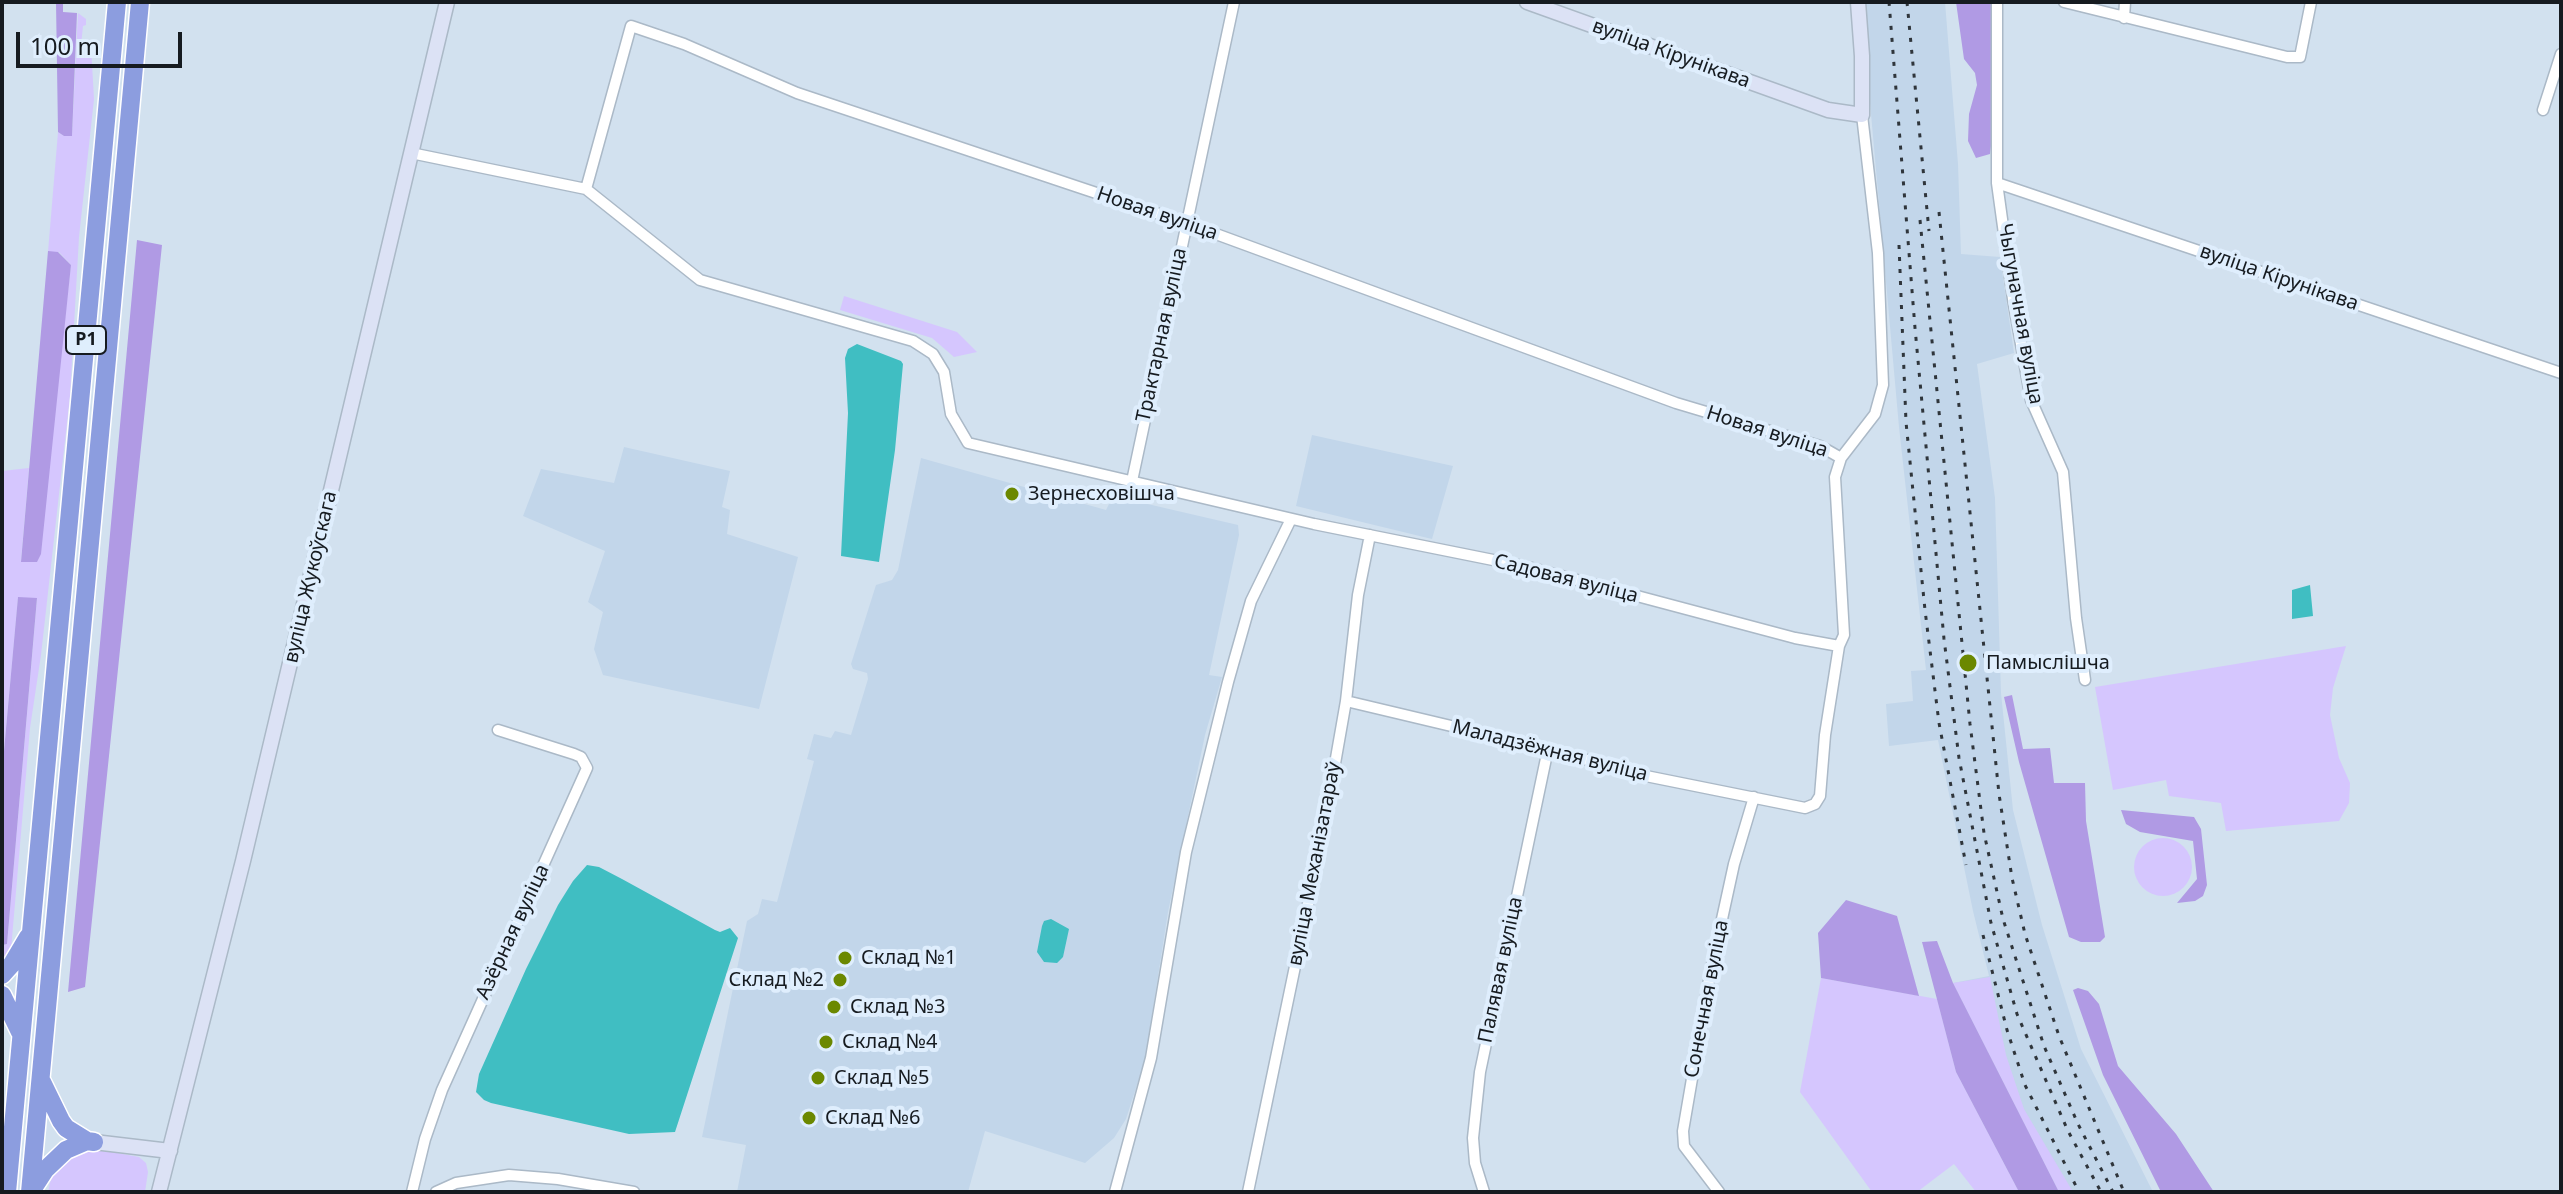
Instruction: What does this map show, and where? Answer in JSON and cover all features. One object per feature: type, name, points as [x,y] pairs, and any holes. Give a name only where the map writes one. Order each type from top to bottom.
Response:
[{"type":"highway","name":"Р1","points":[[7,1192],[117,2]]},
{"type":"highway","name":"Р1","points":[[30,1192],[140,2]]},
{"type":"highway","points":[[2,975],[32,931]]},
{"type":"highway","points":[[2,995],[22,1036]]},
{"type":"highway","points":[[42,1080],[66,1128],[90,1142]]},
{"type":"highway","points":[[30,1192],[56,1158],[66,1150],[90,1142]]},
{"type":"street","name":"вуліца Жукоўскага","points":[[159,1192],[247,848],[447,2]]},
{"type":"street","name":"Трактарная вуліца","points":[[1132,481],[1234,2]]},
{"type":"street","name":"вуліца Кірунікава","points":[[1527,2],[1828,110],[1862,115]]},
{"type":"street","points":[[1839,646],[1844,635],[1844,616],[1835,477],[1841,458],[1875,414],[1883,385],[1878,253],[1862,115],[1858,2]]},
{"type":"street","name":"Чыгуначная вуліца","points":[[1997,2],[1997,183],[2031,400],[2063,472],[2066,526],[2085,680]]},
{"type":"street","points":[[2064,2],[2287,57],[2300,57],[2311,2]]},
{"type":"street","points":[[2124,18],[2125,2]]},
{"type":"street","name":"Новая вуліца","points":[[586,189],[631,26],[684,44],[797,93],[1186,223],[1676,403],[1820,446],[1841,458]]},
{"type":"street","points":[[2543,110],[2561,54]]},
{"type":"street","points":[[411,153],[586,189]]},
{"type":"street","name":"вуліца Кірунікава","points":[[1997,183],[2561,373]]},
{"type":"street","name":"Садовая вуліца","points":[[586,189],[700,280],[913,341],[933,354],[944,372],[951,414],[968,443],[1291,519],[1528,567],[1795,638],[1839,646]]},
{"type":"street","points":[[1115,1192],[1151,1058],[1186,852],[1228,682],[1251,601],[1291,519]]},
{"type":"street","name":"вуліца Механізатараў","points":[[1248,1192],[1323,832],[1346,701],[1358,595],[1370,535]]},
{"type":"street","name":"Маладзёжная вуліца","points":[[1346,701],[1548,749],[1641,775],[1805,808],[1815,804],[1820,796],[1825,735],[1839,646]]},
{"type":"street","name":"Азёрная вуліца","points":[[412,1192],[425,1139],[442,1090],[587,768],[581,757],[574,754],[498,730]]},
{"type":"street","name":"Палявая вуліца","points":[[1484,1192],[1475,1163],[1473,1138],[1480,1072],[1548,749]]},
{"type":"street","name":"Сонечная вуліца","points":[[1719,1192],[1684,1146],[1683,1131],[1710,974],[1734,864],[1754,797]]},
{"type":"street","points":[[90,1142],[170,1151]]},
{"type":"street","points":[[436,1192],[456,1183],[509,1175],[558,1179],[634,1192]]},
{"type":"shaded area","points":[[56,2],[63,2],[63,12],[77,13],[72,136],[58,132]]},
{"type":"shaded area","points":[[1861,2],[1945,2],[1958,164],[1961,254],[2000,257],[2014,353],[1977,364],[1995,498],[2001,693],[2013,810],[2042,925],[2081,1049],[2153,1192],[2059,1192],[1953,983],[1989,976],[1938,740],[1889,746],[1886,704],[1913,701],[1911,671],[1926,670],[1899,427]]},
{"type":"shaded area","points":[[1956,2],[1992,2],[1994,122],[1990,154],[1976,158],[1968,141],[1969,114],[1977,85],[1975,73],[1964,59]]},
{"type":"shaded area","points":[[78,13],[86,19],[81,45],[91,46],[94,99],[79,237],[70,396],[30,728],[11,950],[2,964],[2,945],[7,944],[37,599],[18,598],[2,773],[2,471],[29,468],[21,561],[37,562],[71,265],[59,252],[48,252],[58,132],[64,136],[72,135]]},
{"type":"shaded area","points":[[137,240],[162,245],[85,987],[68,992]]},
{"type":"shaded area","points":[[48,251],[58,252],[71,265],[41,554],[37,562],[21,562]]},
{"type":"shaded area","points":[[844,296],[957,332],[977,352],[954,357],[932,338],[840,310]]},
{"type":"shaded area","points":[[1312,435],[1453,466],[1432,539],[1296,506]]},
{"type":"shaded area","points":[[624,447],[730,471],[722,507],[730,510],[727,534],[798,557],[759,709],[603,675],[594,649],[603,612],[588,602],[605,551],[523,516],[541,469],[614,483]]},
{"type":"shaded area","points":[[921,458],[1106,510],[1113,496],[1238,525],[1239,535],[1209,675],[1222,677],[1205,735],[1168,912],[1145,1060],[1126,1119],[1114,1138],[1085,1163],[985,1131],[968,1192],[737,1192],[746,1145],[702,1137],[747,921],[758,914],[762,899],[777,902],[814,761],[807,759],[814,734],[831,738],[835,731],[851,735],[868,679],[867,673],[853,669],[851,664],[876,585],[892,580],[898,570]]},
{"type":"shaded area","points":[[18,597],[37,598],[7,944],[2,945],[2,773]]},
{"type":"shaded area","points":[[2346,646],[2333,688],[2330,715],[2339,758],[2350,783],[2349,803],[2339,821],[2226,831],[2221,803],[2169,796],[2166,780],[2113,790],[2095,687]]},
{"type":"shaded area","points":[[2012,695],[2023,749],[2050,748],[2054,783],[2085,783],[2086,821],[2105,937],[2100,942],[2081,942],[2069,937],[2019,762],[2004,697]]},
{"type":"shaded area","points":[[2121,810],[2194,817],[2201,829],[2207,885],[2203,896],[2195,901],[2177,903],[2197,879],[2193,841],[2140,832],[2126,824]]},
{"type":"shaded area","points":[[2163,838],[2174,840],[2183,847],[2190,856],[2190,878],[2183,887],[2174,894],[2163,896],[2152,894],[2143,887],[2136,878],[2134,867],[2136,856],[2143,847],[2152,840]]},
{"type":"shaded area","points":[[1846,900],[1897,916],[1919,996],[1821,978],[1818,933]]},
{"type":"shaded area","points":[[1937,941],[1953,983],[2059,1192],[2019,1192],[1956,1072],[1922,942]]},
{"type":"shaded area","points":[[1990,977],[2006,1055],[2024,1109],[2073,1192],[2059,1192],[1953,983]]},
{"type":"shaded area","points":[[1821,978],[1937,999],[1956,1072],[2019,1192],[1976,1192],[1954,1164],[1917,1192],[1872,1192],[1800,1092]]},
{"type":"shaded area","points":[[2073,990],[2088,991],[2099,1004],[2118,1066],[2176,1134],[2214,1192],[2161,1192],[2103,1075]]},
{"type":"shaded area","points":[[90,1148],[139,1157],[146,1163],[148,1172],[145,1192],[48,1192],[52,1174],[59,1163]]},
{"type":"water","points":[[857,344],[903,364],[895,450],[879,562],[841,556],[848,413],[845,358],[848,349]]},
{"type":"water","points":[[2310,585],[2313,616],[2292,619],[2292,590]]},
{"type":"water","points":[[587,865],[599,867],[715,930],[720,932],[730,928],[738,938],[675,1132],[629,1134],[491,1103],[476,1092],[479,1074],[526,969],[558,905]]},
{"type":"water","points":[[1051,919],[1069,929],[1063,957],[1057,963],[1044,962],[1037,952],[1044,921]]},
{"type":"railway","points":[[1889,2],[1915,328],[1944,639],[1959,758],[1991,923],[2017,1014],[2068,1131],[2101,1192]]},
{"type":"railway","points":[[1907,2],[1929,231]]},
{"type":"railway","points":[[1939,212],[1999,794],[2012,878],[2025,934],[2059,1036],[2124,1192]]},
{"type":"railway","points":[[1920,220],[1970,724],[1984,833],[2003,919],[2044,1046],[2078,1124],[2113,1192]]},
{"type":"railway","points":[[1899,245],[1906,422],[1925,610],[1939,723],[1966,865]]},
{"type":"railway","points":[[1983,935],[2007,1030],[2025,1085],[2079,1192]]},
{"type":"place","name":"Зернесховішча","points":[[1012,494]]},
{"type":"place","name":"Памыслішча","points":[[1968,663]]},
{"type":"place","name":"Склад №1","points":[[845,958]]},
{"type":"place","name":"Склад №2","points":[[840,980]]},
{"type":"place","name":"Склад №3","points":[[834,1007]]},
{"type":"place","name":"Склад №4","points":[[826,1042]]},
{"type":"place","name":"Склад №5","points":[[818,1078]]},
{"type":"place","name":"Склад №6","points":[[809,1118]]}]
